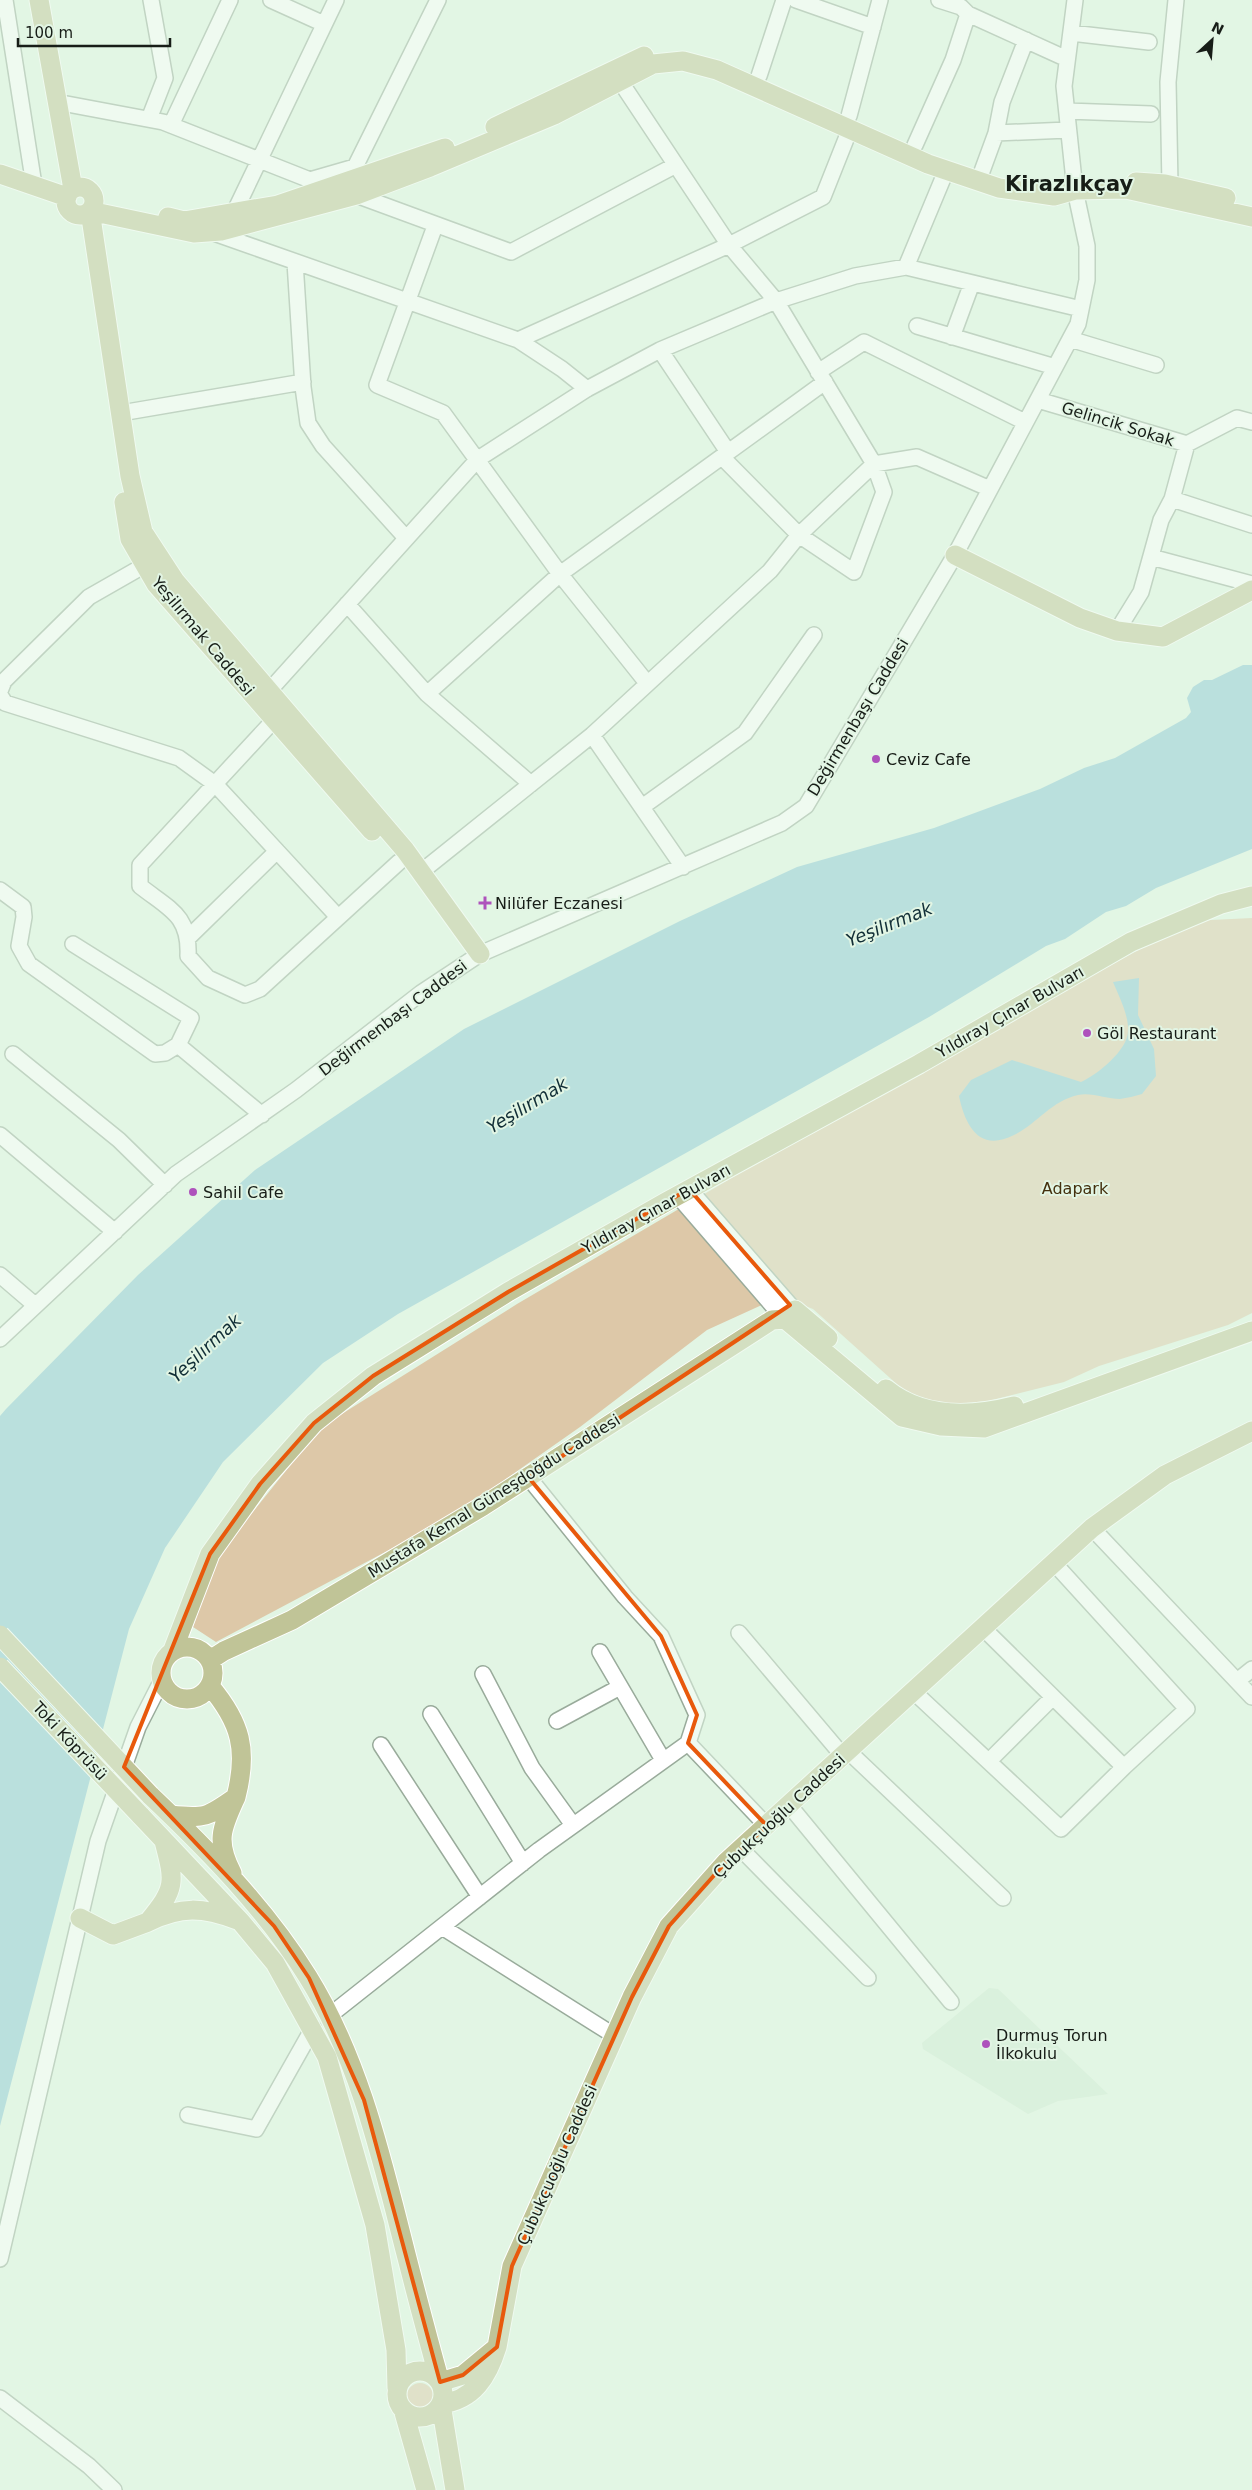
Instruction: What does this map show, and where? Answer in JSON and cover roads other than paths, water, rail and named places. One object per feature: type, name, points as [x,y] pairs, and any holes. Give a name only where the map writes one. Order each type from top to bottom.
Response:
[{"type":"main road","name":"Yeşilırmak Caddesi","points":[[39,0],[81,200],[121,413],[130,476],[143,532],[175,581],[405,850],[421,872],[474,958]]},
{"type":"main road","name":"Yeşilırmak Caddesi","points":[[50,0],[67,104],[130,540],[156,584],[411,875],[474,958]]},
{"type":"main road","points":[[81,200],[184,221],[278,205],[467,141],[635,59],[662,50],[686,50],[723,60],[760,76],[946,171],[998,188],[1054,196],[1074,184],[1126,189],[1252,217]]},
{"type":"main road","points":[[0,174],[194,233],[220,231],[356,195],[554,115],[653,64],[683,61],[716,70],[850,123],[915,145],[996,180],[1048,184],[1170,185],[1252,204]]},
{"type":"main road","points":[[955,555],[1080,618],[1117,632],[1163,637],[1252,590]]},
{"type":"main road","name":"Yıldıray Çınar Bulvarı","points":[[173,1650],[210,1554],[260,1484],[314,1423],[390,1366],[508,1292],[684,1192],[919,1064],[1131,942],[1220,904],[1252,896]]},
{"type":"main road","points":[[784,1313],[908,1404],[942,1413],[986,1414],[1044,1399],[1148,1356],[1252,1318]]},
{"type":"main road","points":[[784,1313],[902,1416],[941,1426],[984,1428],[1252,1332]]},
{"type":"main road","name":"Mustafa Kemal Güneşdoğdu Caddesi","points":[[210,1660],[224,1651],[292,1620],[529,1478],[784,1313]]},
{"type":"main road","name":"Çubukçuoğlu Caddesi","points":[[441,2404],[451,2403],[482,2384],[490,2368],[497,2347],[512,2266],[632,1997],[669,1926],[741,1849],[1092,1528],[1164,1475],[1252,1431]]},
{"type":"main road","points":[[0,1636],[274,1926],[309,1978],[329,2016],[364,2100],[443,2396],[437,2410],[423,2417],[409,2414],[403,2410]]},
{"type":"main road","points":[[190,1647],[198,1649],[210,1660],[213,1669],[210,1686],[197,1697],[188,1699],[171,1694],[162,1680],[163,1663],[173,1650],[190,1647]]},
{"type":"main road","name":"Toki Köprüsü","points":[[0,1667],[242,1922],[276,1963],[313,2028],[327,2057],[375,2224],[396,2350],[397,2388]]},
{"type":"main road","points":[[210,1686],[227,1707],[238,1731],[242,1774],[236,1797],[222,1829],[220,1840],[224,1858],[238,1886]]},
{"type":"main road","points":[[171,1815],[195,1818],[211,1815],[236,1797]]},
{"type":"main road","points":[[148,1922],[170,1893],[172,1880],[164,1840]]},
{"type":"main road","points":[[80,1918],[112,1935],[165,1914],[193,1909],[214,1912],[242,1922]]},
{"type":"main road","points":[[440,2382],[463,2374],[497,2347]]},
{"type":"main road","points":[[426,2490],[403,2410],[398,2403],[397,2388],[406,2375],[420,2371],[435,2376],[440,2382]]},
{"type":"main road","points":[[441,2404],[455,2490]]},
{"type":"street","points":[[5,0],[34,185]]},
{"type":"street","points":[[149,119],[165,78],[151,0]]},
{"type":"street","points":[[171,125],[230,0]]},
{"type":"street","points":[[270,0],[324,24]]},
{"type":"street","points":[[234,213],[336,0]]},
{"type":"street","points":[[67,104],[149,119],[171,125],[310,180],[355,167],[438,0]]},
{"type":"street","points":[[760,76],[784,0]]},
{"type":"street","points":[[796,0],[873,27]]},
{"type":"street","points":[[518,340],[729,245],[823,197],[850,123],[880,0]]},
{"type":"street","points":[[939,0],[961,7],[968,14],[1067,60]]},
{"type":"street","name":"Değirmenbaşı Caddesi","points":[[0,1339],[176,1174],[262,1114],[421,993],[474,958],[782,823],[806,806],[955,555],[1078,324],[1087,280],[1086,246],[1074,184],[1064,86],[1075,0]]},
{"type":"street","points":[[1170,185],[1168,82],[1176,0]]},
{"type":"street","points":[[915,145],[953,60],[968,14]]},
{"type":"street","points":[[1071,33],[1149,42]]},
{"type":"street","points":[[981,174],[996,133],[1002,102],[1026,40]]},
{"type":"street","points":[[620,81],[729,245],[776,301],[874,464],[884,492],[854,572],[799,535],[725,455],[660,350]]},
{"type":"street","points":[[1066,110],[1151,114]]},
{"type":"street","points":[[996,133],[1068,130]]},
{"type":"street","points":[[356,195],[435,226],[511,252],[676,165]]},
{"type":"street","points":[[906,267],[946,171]]},
{"type":"street","points":[[435,226],[377,385],[443,413],[560,574],[647,683]]},
{"type":"street","points":[[210,232],[518,340],[562,369],[587,389]]},
{"type":"street","points":[[295,262],[302,382],[308,423],[323,446],[406,538]]},
{"type":"street","points":[[269,691],[478,459],[587,389],[660,350],[776,301],[855,276],[906,267],[1081,309]]},
{"type":"street","points":[[952,337],[972,283]]},
{"type":"street","points":[[917,326],[1055,367]]},
{"type":"street","points":[[1070,339],[1156,365]]},
{"type":"street","points":[[426,694],[560,574],[725,455],[864,342],[1025,422]]},
{"type":"street","points":[[121,413],[302,382]]},
{"type":"street","name":"Gelincik Sokak","points":[[1038,400],[1187,444],[1237,418],[1252,422]]},
{"type":"street","points":[[1117,632],[1141,592],[1161,520],[1172,498],[1187,444]]},
{"type":"street","points":[[421,872],[592,735],[770,571],[799,535],[874,464],[917,457],[990,488]]},
{"type":"street","points":[[1172,498],[1252,525]]},
{"type":"street","points":[[1151,557],[1252,584]]},
{"type":"street","points":[[0,691],[4,682],[89,597],[145,565]]},
{"type":"street","points":[[347,604],[426,694],[531,784]]},
{"type":"street","points":[[642,807],[746,734],[814,634]]},
{"type":"street","points":[[0,695],[5,703],[179,758],[215,784],[338,917]]},
{"type":"street","points":[[274,720],[140,865],[140,886],[181,918],[189,937],[188,956],[208,978],[245,995],[260,988],[399,862]]},
{"type":"street","points":[[592,735],[683,867]]},
{"type":"street","points":[[189,937],[277,851]]},
{"type":"street","points":[[0,890],[22,907],[24,917],[19,946],[29,964],[154,1054],[164,1053],[178,1044],[191,1018],[74,944]]},
{"type":"street","points":[[178,1044],[262,1114]]},
{"type":"street","points":[[13,1054],[120,1140],[165,1185]]},
{"type":"street","points":[[0,1135],[115,1232]]},
{"type":"street","points":[[684,1192],[784,1313]]},
{"type":"street","points":[[0,1275],[35,1305]]},
{"type":"street","points":[[329,2016],[523,1863],[688,1743],[698,1715],[661,1636],[625,1597],[529,1478]]},
{"type":"street","points":[[1092,1528],[1252,1697]]},
{"type":"street","points":[[914,1692],[1061,1828],[1187,1709],[1054,1563]]},
{"type":"street","points":[[983,1628],[1124,1767]]},
{"type":"street","points":[[739,1633],[845,1754],[1003,1898]]},
{"type":"street","points":[[600,1652],[663,1760]]},
{"type":"street","points":[[1237,1681],[1252,1669]]},
{"type":"street","points":[[484,1674],[532,1768],[573,1825]]},
{"type":"street","points":[[0,2259],[98,1841],[138,1726],[162,1680]]},
{"type":"street","points":[[556,1720],[620,1687]]},
{"type":"street","points":[[989,1761],[1053,1697]]},
{"type":"street","points":[[431,1714],[523,1863]]},
{"type":"street","points":[[688,1743],[767,1826]]},
{"type":"street","points":[[381,1745],[480,1897]]},
{"type":"street","points":[[789,1805],[951,2002]]},
{"type":"street","points":[[741,1849],[868,1978]]},
{"type":"street","points":[[442,1927],[615,2036]]},
{"type":"street","points":[[188,2115],[256,2129],[313,2028]]},
{"type":"street","points":[[0,2398],[89,2466],[114,2490]]},
{"type":"water","name":"Yeşilırmak","points":[[1243,665],[1252,665],[1252,849],[1156,888],[1126,906],[1106,912],[1065,939],[1046,946],[929,1017],[398,1314],[323,1363],[223,1462],[165,1548],[129,1629],[0,2126],[0,1416],[138,1275],[255,1170],[464,1029],[680,921],[797,867],[934,828],[1040,789],[1084,768],[1115,758],[1186,718],[1191,712],[1187,698],[1193,687],[1204,680],[1212,680]]},
{"type":"water","points":[[1139,978],[1138,1015],[1154,1049],[1156,1076],[1142,1094],[1120,1099],[1088,1094],[1078,1095],[1060,1102],[1030,1125],[1002,1140],[991,1141],[976,1133],[965,1117],[959,1096],[971,1080],[1012,1060],[1081,1082],[1088,1079],[1117,1054],[1127,1038],[1127,1019],[1113,982]]},
{"type":"place","name":"Ceviz Cafe","points":[[876,759]]},
{"type":"place","name":"Nilüfer Eczanesi","points":[[485,903]]},
{"type":"place","name":"Göl Restaurant","points":[[1087,1033]]},
{"type":"place","name":"Sahil Cafe","points":[[193,1192]]},
{"type":"place","name":"Durmuş Torun İlkokulu","points":[[986,2044]]},
{"type":"district","name":"Kirazlıkçay","points":[[1069,184]]},
{"type":"park label","name":"Adapark","points":[[1075,1188]]}]
